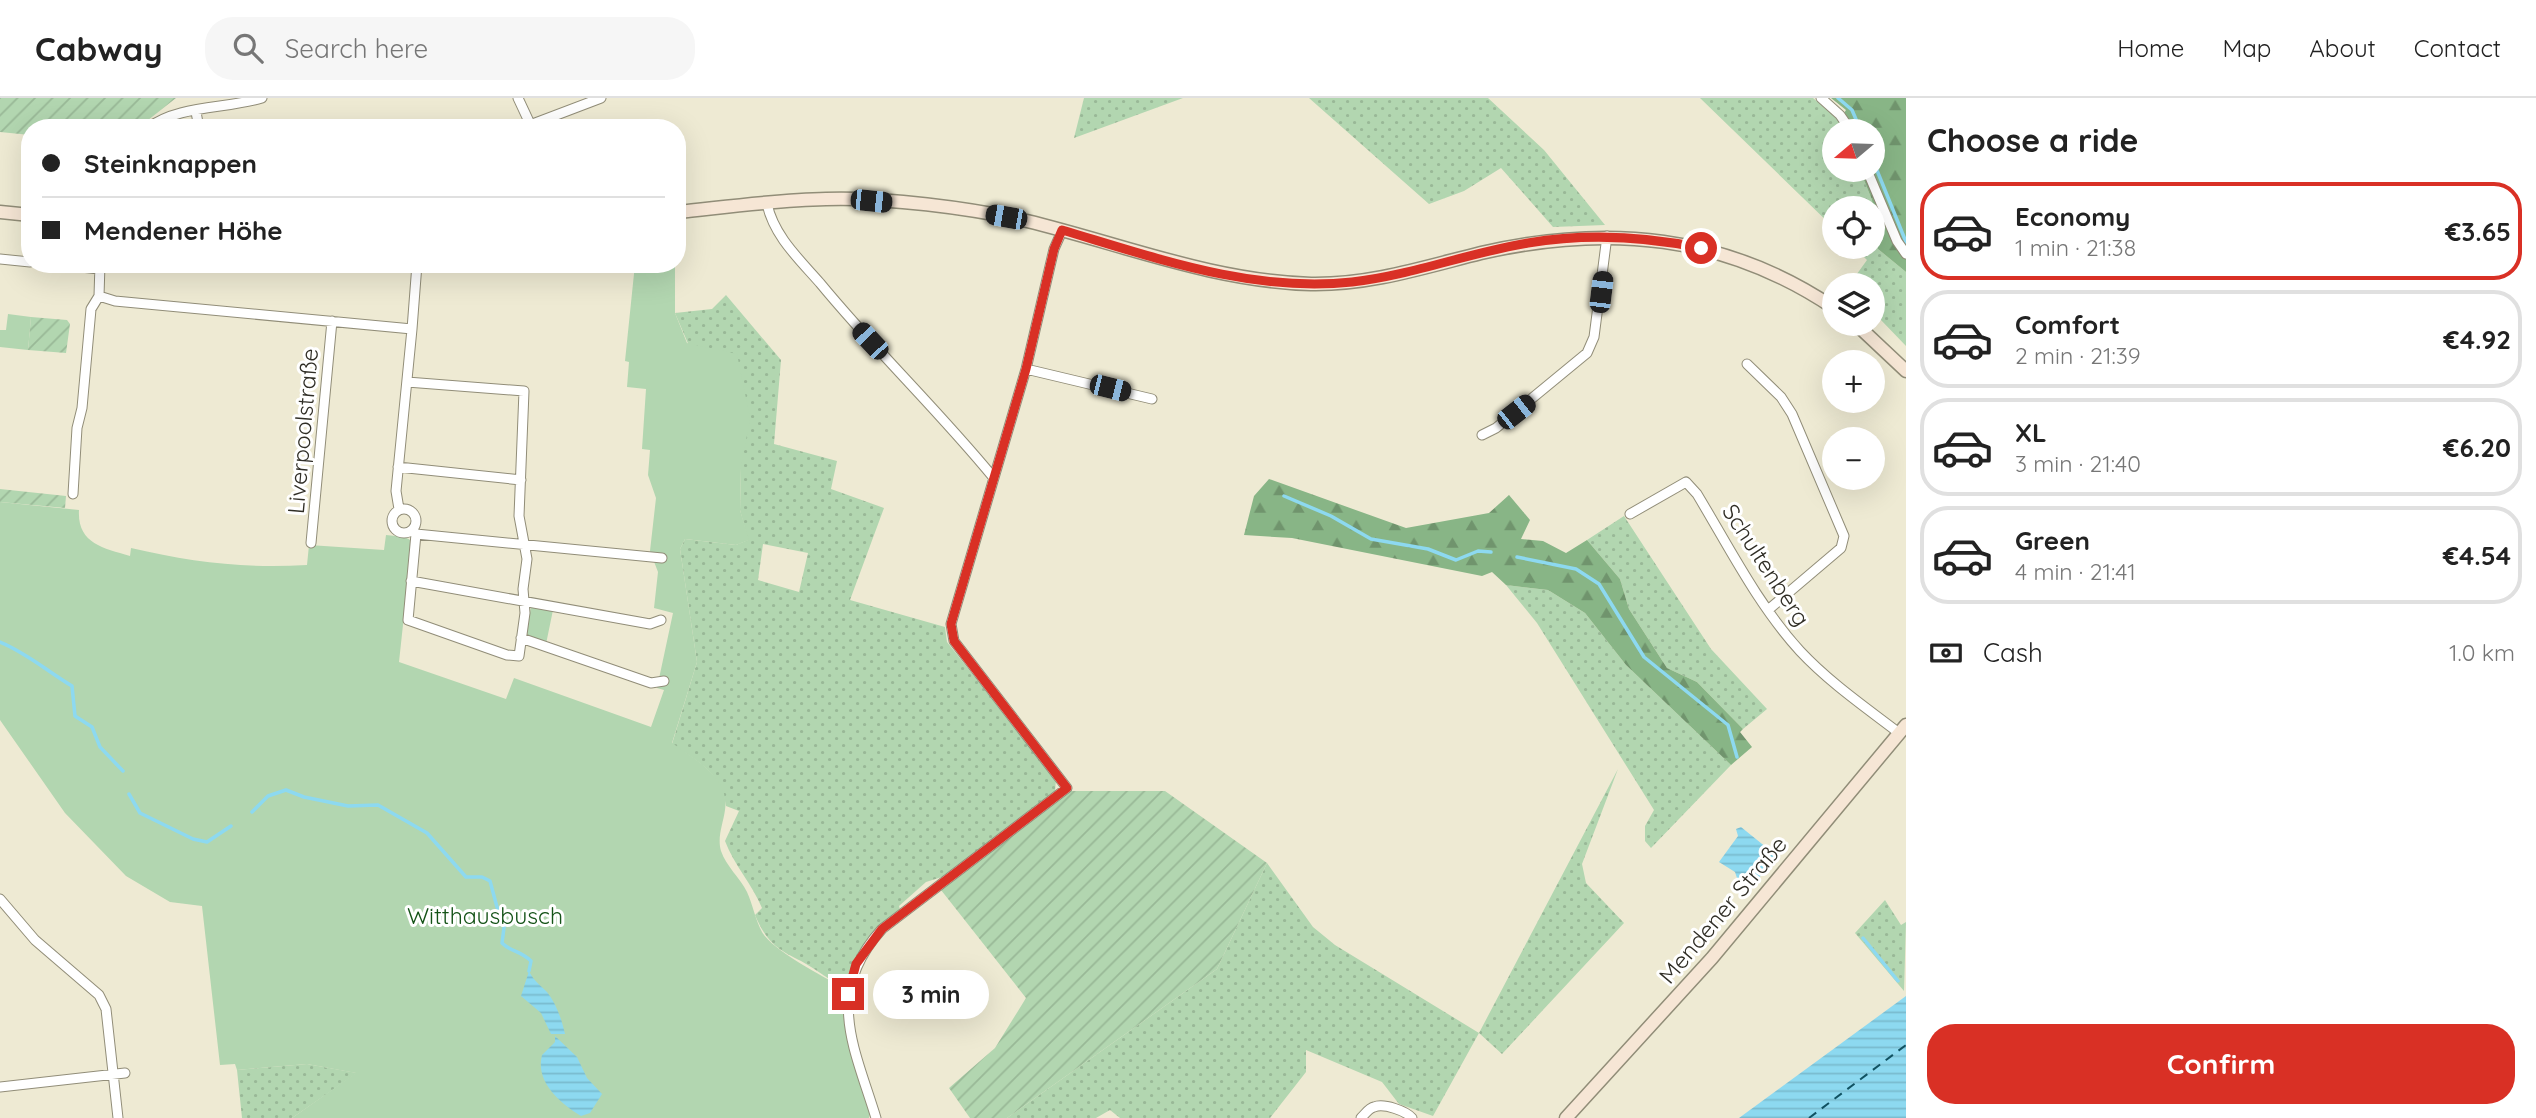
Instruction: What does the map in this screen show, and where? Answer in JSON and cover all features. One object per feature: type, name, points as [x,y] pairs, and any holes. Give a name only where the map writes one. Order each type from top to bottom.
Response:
[{"type":"street","points":[[163,119],[170,115],[262,98]]},
{"type":"street","points":[[518,98],[527,119]]},
{"type":"street","points":[[550,119],[601,98]]},
{"type":"street","points":[[1821,98],[1842,119]]},
{"type":"street","points":[[196,112],[197,119]]},
{"type":"street","points":[[1872,182],[1897,241],[1906,254]]},
{"type":"street","points":[[686,211],[851,199],[986,214],[1062,230],[1225,276],[1311,284],[1397,275],[1527,243],[1607,236],[1673,242],[1738,259],[1776,274],[1822,301]]},
{"type":"street","points":[[767,204],[776,232],[852,321],[993,477]]},
{"type":"street","points":[[0,212],[21,214]]},
{"type":"street","points":[[876,1118],[848,1014],[848,994],[856,964],[865,948],[882,929],[1067,788],[954,641],[951,624],[1026,369],[1054,249],[1062,230]]},
{"type":"street","points":[[1482,435],[1506,420],[1587,353],[1594,337],[1607,236]]},
{"type":"street","points":[[0,259],[21,261]]},
{"type":"street","points":[[73,494],[77,428],[82,408],[91,309],[99,296],[100,273]]},
{"type":"street","points":[[399,509],[396,491],[416,273]]},
{"type":"street","points":[[99,296],[115,301],[412,329]]},
{"type":"street","name":"Liverpoolstraße","points":[[311,543],[332,321]]},
{"type":"street","points":[[1869,336],[1906,371]]},
{"type":"street","points":[[1747,365],[1781,397],[1792,414],[1844,536],[1841,548],[1768,610]]},
{"type":"street","points":[[1026,369],[1152,399]]},
{"type":"street","points":[[399,509],[414,513],[416,523],[408,620],[508,655],[519,656],[527,559],[519,516],[524,391],[407,382]]},
{"type":"street","points":[[398,467],[521,480]]},
{"type":"street","name":"Schultenberg","points":[[1630,514],[1686,482],[1697,494],[1768,610],[1799,650],[1830,680],[1902,729]]},
{"type":"street","points":[[399,509],[392,517],[394,527],[402,533],[415,532],[662,558]]},
{"type":"street","points":[[411,581],[650,624],[661,620]]},
{"type":"street","points":[[521,638],[651,683],[664,681]]},
{"type":"street","name":"Mendener Straße","points":[[1566,1118],[1712,958],[1902,729]]},
{"type":"street","points":[[0,900],[35,940],[99,995],[106,1009],[118,1118]]},
{"type":"street","points":[[0,1087],[125,1073]]},
{"type":"street","points":[[1361,1118],[1375,1106],[1380,1106],[1408,1113],[1412,1118]]},
{"type":"green space","points":[[0,98],[176,98],[149,119],[21,119],[21,134],[0,132]]},
{"type":"green space","points":[[1084,98],[1183,98],[1074,138]]},
{"type":"green space","points":[[1309,98],[1488,98],[1544,150],[1605,225],[1553,227],[1501,168],[1464,191],[1429,204]]},
{"type":"green space","points":[[1700,98],[1813,98],[1839,119],[1822,119],[1822,182],[1865,182],[1870,196],[1822,196],[1822,216]]},
{"type":"green space","points":[[1831,98],[1906,98],[1906,272],[1885,255],[1885,196],[1870,196],[1865,182],[1885,182],[1885,119],[1841,119],[1846,110]]},
{"type":"green space","points":[[1885,255],[1906,272],[1906,346],[1885,324],[1885,273],[1858,273],[1867,260],[1885,259]]},
{"type":"green space","name":"Witthausbusch","points":[[634,273],[675,273],[675,313],[687,343],[737,354],[750,418],[741,468],[740,510],[749,540],[736,545],[685,539],[680,549],[697,662],[672,743],[709,770],[722,788],[725,810],[720,836],[721,851],[747,892],[762,932],[787,955],[844,988],[845,1021],[870,1113],[869,1118],[292,1118],[356,1073],[307,1064],[237,1070],[235,1064],[220,1065],[202,906],[170,902],[126,876],[65,813],[0,720],[0,502],[79,510],[79,521],[87,537],[101,547],[130,556],[131,548],[219,563],[307,565],[309,545],[384,550],[386,535],[405,537],[412,541],[399,662],[506,699],[514,678],[651,727],[664,690],[657,688],[673,613],[654,608],[658,572],[650,551],[656,498],[648,475],[650,450],[642,449],[646,389],[627,387],[629,362],[625,361]]},
{"type":"green space","points":[[726,295],[781,360],[774,444],[837,461],[831,489],[884,508],[850,600],[945,627],[947,642],[1056,779],[1055,792],[945,876],[926,882],[899,906],[900,910],[872,935],[858,954],[844,988],[778,948],[763,931],[755,915],[762,908],[725,841],[739,811],[726,806],[719,784],[707,769],[672,744],[697,662],[680,549],[685,539],[736,545],[748,540],[740,510],[741,468],[675,313],[712,309]],"holes":[[[763,544],[808,553],[799,592],[758,580]]]},
{"type":"green space","points":[[8,314],[31,317],[28,350],[0,347],[0,330],[6,330]]},
{"type":"green space","points":[[31,317],[67,320],[70,324],[66,353],[28,350]]},
{"type":"green space","points":[[1269,479],[1406,528],[1489,513],[1509,495],[1530,520],[1521,539],[1543,541],[1566,553],[1587,540],[1620,579],[1629,609],[1667,668],[1697,682],[1743,729],[1740,732],[1752,747],[1731,765],[1626,665],[1585,613],[1548,590],[1506,585],[1492,572],[1482,576],[1292,538],[1244,535],[1254,496]]},
{"type":"green space","points":[[0,489],[66,496],[65,508],[0,502]]},
{"type":"green space","points":[[1624,516],[1711,649],[1767,709],[1743,729],[1697,682],[1667,668],[1629,609],[1620,579],[1587,540]]},
{"type":"green space","points":[[1506,585],[1548,590],[1585,613],[1626,665],[1731,765],[1651,848],[1645,841],[1645,826],[1654,810],[1537,623]]},
{"type":"green space","points":[[531,606],[553,610],[546,644],[529,638],[527,633]]},
{"type":"green space","points":[[1618,769],[1582,864],[1586,883],[1624,923],[1502,1054],[1479,1033]]},
{"type":"green space","points":[[1068,791],[1165,791],[1267,863],[1217,969],[1007,1118],[970,1118],[949,1088],[995,1048],[1026,998],[941,890]]},
{"type":"green space","points":[[1267,863],[1313,927],[1335,945],[1479,1033],[1433,1116],[1399,1104],[1382,1082],[1306,1050],[1306,1072],[1270,1118],[1120,1118],[1110,1110],[1096,1118],[1007,1118],[1217,969]]},
{"type":"green space","points":[[1885,900],[1901,925],[1906,922],[1904,991],[1855,933]]},
{"type":"green space","points":[[307,1064],[357,1073],[292,1118],[242,1118],[237,1070]]},
{"type":"water","points":[[1741,827],[1777,856],[1753,885],[1737,878],[1735,872],[1719,862],[1738,836],[1736,829]]},
{"type":"water","points":[[529,971],[553,1001],[565,1034],[551,1034],[541,1013],[521,996]]},
{"type":"water","points":[[1906,996],[1906,1118],[1739,1118]]},
{"type":"water","points":[[555,1036],[577,1057],[587,1078],[602,1094],[590,1113],[581,1116],[573,1111],[546,1083],[542,1074],[542,1055],[555,1042]]},
{"type":"waterway","points":[[1838,98],[1852,110],[1856,119]]},
{"type":"waterway","points":[[1882,182],[1906,242]]},
{"type":"waterway","points":[[1284,496],[1331,516],[1371,539],[1428,549],[1456,560],[1478,551],[1491,552]]},
{"type":"waterway","points":[[1517,557],[1576,569],[1599,584],[1644,657],[1728,725],[1737,757]]},
{"type":"waterway","points":[[0,642],[72,686],[75,716],[92,727],[100,747],[123,771]]},
{"type":"waterway","points":[[252,812],[268,796],[286,790],[304,797],[348,806],[378,805],[427,833],[466,877],[482,877],[490,881],[497,907],[505,920],[502,943],[531,961],[529,971]]},
{"type":"waterway","points":[[129,794],[140,813],[193,839],[207,842],[231,826]]},
{"type":"waterway","points":[[1863,938],[1898,981]]},
{"type":"ferry route","points":[[1809,1118],[1906,1045]]},
{"type":"route","points":[[848,994],[856,964],[865,948],[882,929],[1067,788],[954,641],[951,624],[1026,369],[1054,249],[1062,230],[1174,264],[1225,276],[1311,284],[1397,275],[1477,254],[1557,239],[1591,236],[1639,237],[1701,248]]}]
